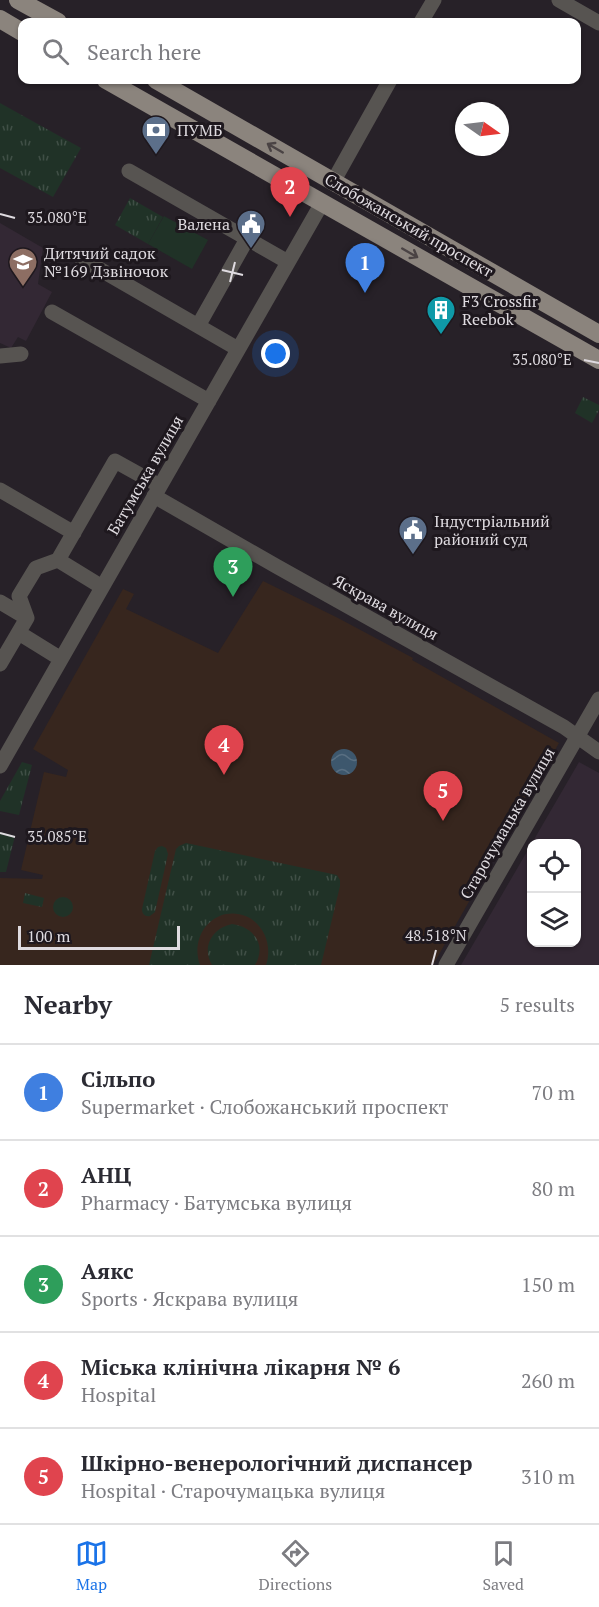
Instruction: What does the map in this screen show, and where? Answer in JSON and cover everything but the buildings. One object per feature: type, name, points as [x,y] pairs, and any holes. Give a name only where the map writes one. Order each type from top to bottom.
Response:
[{"type":"main road","points":[[18,0],[51,18]]},
{"type":"main road","points":[[0,19],[18,30]]},
{"type":"main road","name":"Слобожанський проспект","points":[[113,84],[599,360]]},
{"type":"main road","name":"Слобожанський проспект","points":[[163,84],[599,334]]},
{"type":"street","points":[[423,18],[434,0]]},
{"type":"street","points":[[559,0],[599,23]]},
{"type":"street","points":[[333,182],[388,84]]},
{"type":"street","points":[[129,171],[288,262]]},
{"type":"street","name":"Батумська вулиця","points":[[0,766],[4,748],[61,659],[322,203]]},
{"type":"street","points":[[198,326],[247,238]]},
{"type":"street","points":[[81,259],[238,349]]},
{"type":"street","points":[[52,312],[209,401]]},
{"type":"street","points":[[0,356],[21,354]]},
{"type":"street","name":"Яскрава вулиця","points":[[74,533],[116,461],[157,491],[276,566],[554,721],[599,752]]},
{"type":"street","points":[[0,490],[74,533],[58,560],[36,568],[19,597],[27,618],[0,664]]},
{"type":"street","points":[[58,560],[102,587]]},
{"type":"street","points":[[0,602],[27,618]]},
{"type":"street","points":[[19,633],[61,659]]},
{"type":"street","name":"Старочумацька вулиця","points":[[446,965],[599,699]]},
{"type":"shaded area","name":"Дитячий садок №169 Дзвіночок","points":[[0,223],[43,248],[38,284],[52,292],[26,341],[18,337],[11,348],[0,343]]},
{"type":"shaded area","points":[[263,581],[413,658],[412,660],[559,743],[433,965],[0,965],[0,878],[42,879],[43,875],[21,870],[44,772],[66,777],[68,770],[33,749],[123,589],[134,594],[126,609],[218,653]]},
{"type":"shaded area","points":[[579,762],[599,773],[599,965],[461,965],[527,851],[527,947],[581,947],[581,839],[534,839]]},
{"type":"green space","points":[[0,103],[81,148],[53,197],[0,168]]},
{"type":"green space","points":[[130,198],[163,217],[148,244],[115,225]]},
{"type":"green space","points":[[164,216],[208,240],[192,269],[148,244]]},
{"type":"green space","points":[[583,397],[599,405],[599,410],[592,423],[575,413]]},
{"type":"green space","points":[[22,762],[32,765],[19,815],[0,811],[0,801]]},
{"type":"green space","points":[[0,832],[15,836],[6,872],[0,872]]},
{"type":"green space","points":[[186,843],[337,875],[340,886],[321,965],[266,965],[268,945],[261,928],[246,916],[226,914],[211,921],[201,934],[197,949],[200,965],[149,965],[176,849]]},
{"type":"green space","points":[[162,846],[166,848],[168,854],[155,912],[147,916],[143,914],[142,909],[155,851]]},
{"type":"green space","points":[[25,893],[44,898],[42,907],[23,903]]},
{"type":"green space","points":[[63,897],[70,900],[73,907],[70,914],[63,917],[56,914],[53,907],[56,900]]},
{"type":"green space","points":[[232,924],[247,929],[256,938],[260,951],[255,965],[212,965],[208,945],[219,929]]},
{"type":"water","points":[[344,749],[353,753],[357,762],[353,771],[344,775],[335,771],[331,762],[335,753]]},
{"type":"place","name":"ПУМБ","points":[[156,156]]},
{"type":"place","name":"АНЦ","points":[[290,217]]},
{"type":"place","name":"Валена","points":[[251,250]]},
{"type":"place","name":"Дитячий садок №169 Дзвіночок","points":[[23,288]]},
{"type":"place","name":"Сільпо","points":[[365,293]]},
{"type":"place","name":"F3 Crossfir Reebok","points":[[441,336]]},
{"type":"place","name":"Індустріальний районий суд","points":[[413,556]]},
{"type":"place","name":"Аякс","points":[[233,597]]},
{"type":"place","name":"Міська клінічна лікарня № 6","points":[[224,775]]},
{"type":"place","name":"Шкірно-венерологічний диспансер","points":[[443,821]]}]
